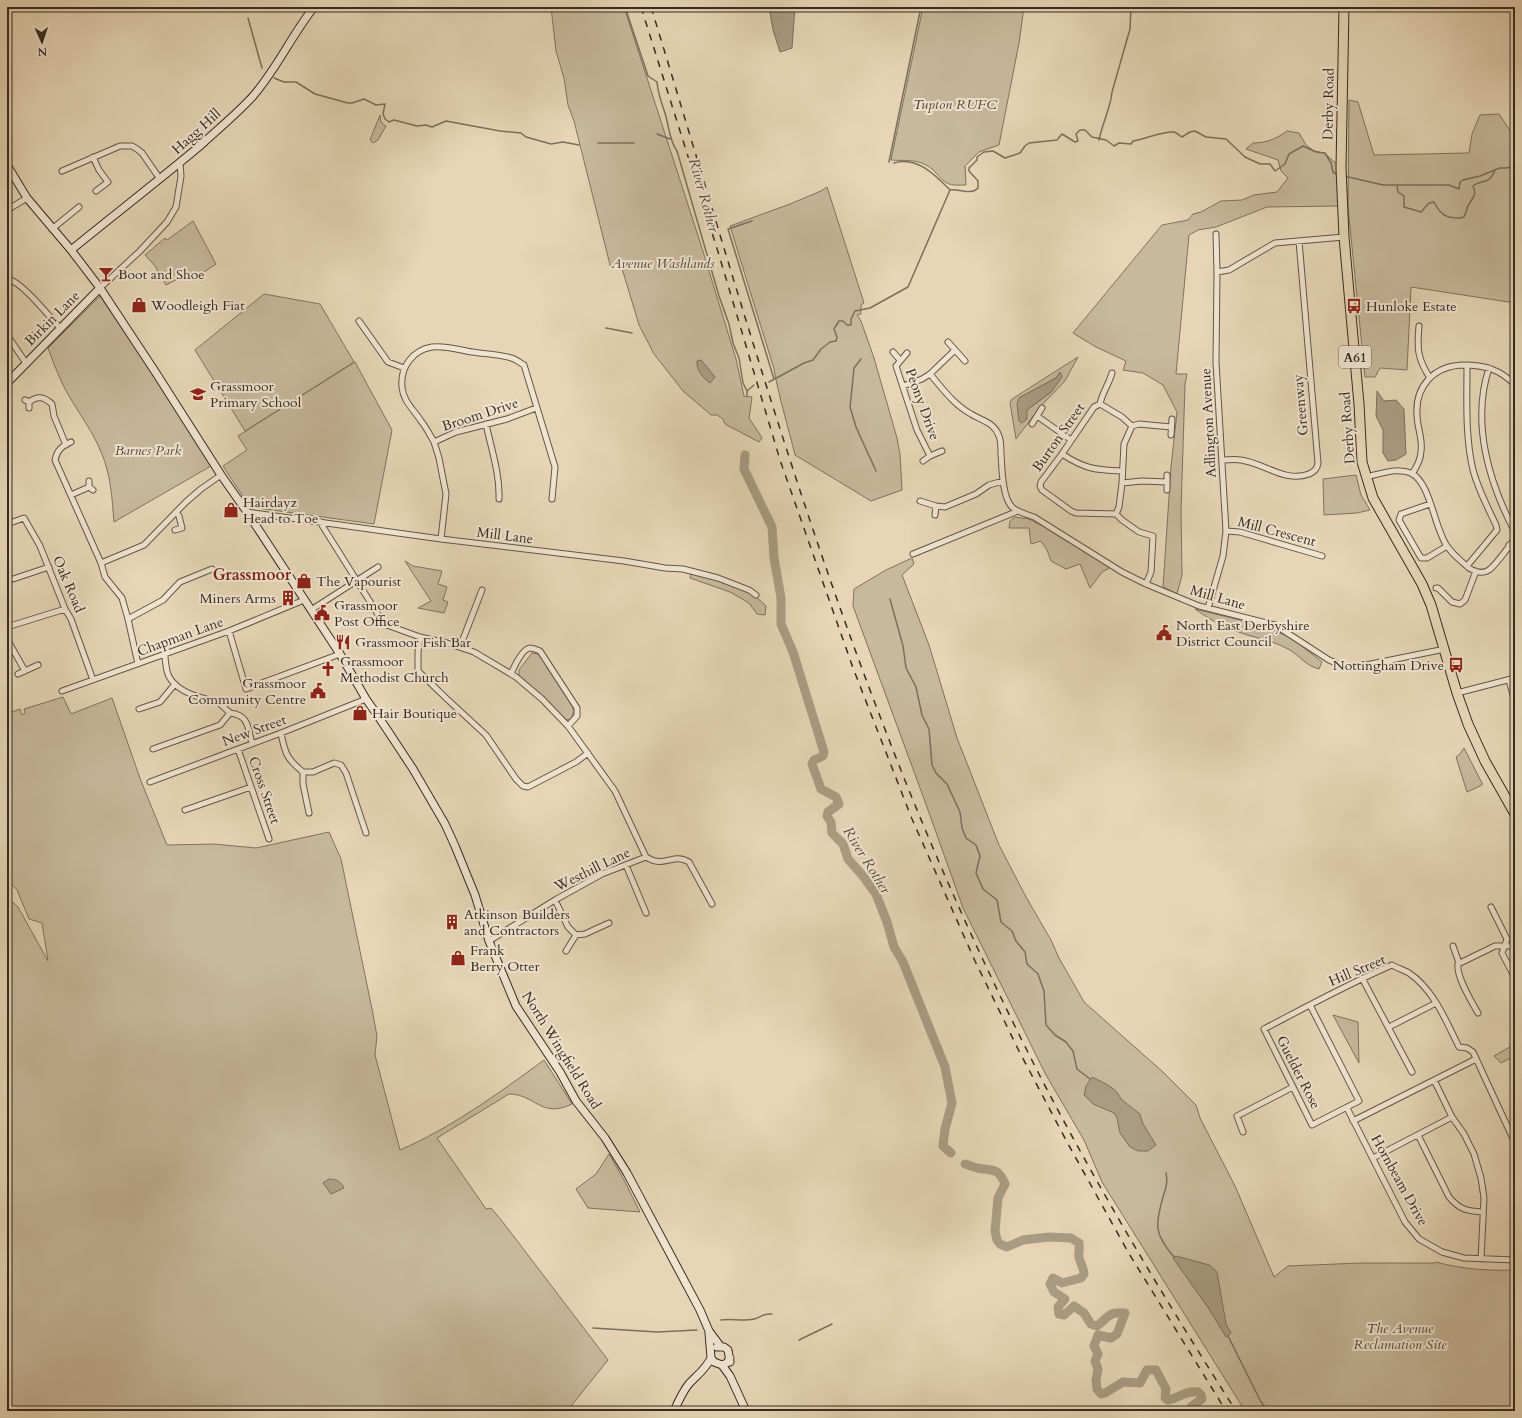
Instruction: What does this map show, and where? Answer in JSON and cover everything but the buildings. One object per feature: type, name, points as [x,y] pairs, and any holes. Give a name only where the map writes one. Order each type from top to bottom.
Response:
[{"type":"highway","name":"Derby Road","points":[[1344,7],[1341,168],[1344,237],[1359,404],[1362,462],[1373,498],[1384,520],[1422,584],[1431,606],[1445,649],[1456,693],[1468,724],[1485,761],[1515,814]]},
{"type":"main road","name":"Hagg Hill","points":[[71,250],[180,163],[216,132],[253,95],[275,67],[301,24],[314,7]]},
{"type":"main road","points":[[7,165],[27,198],[71,250]]},
{"type":"main road","name":"North Wingfield Road","points":[[71,250],[100,288],[221,475],[340,654],[366,699],[413,769],[445,824],[475,895],[489,941],[516,1006],[560,1072],[576,1100],[605,1138],[627,1173],[700,1310],[709,1331],[721,1346]]},
{"type":"main road","name":"Birkin Lane","points":[[7,383],[100,288]]},
{"type":"main road","name":"North Wingfield Road","points":[[709,1331],[712,1355]]},
{"type":"main road","points":[[674,1411],[689,1384],[705,1369],[716,1348],[721,1346],[728,1350],[730,1358],[730,1376]]},
{"type":"main road","points":[[712,1355],[714,1362],[720,1365],[730,1376],[746,1411]]},
{"type":"main road","points":[[705,1369],[727,1363],[730,1358]]},
{"type":"street","points":[[62,171],[120,146],[132,146],[137,148],[142,153],[160,179]]},
{"type":"street","points":[[93,157],[99,170],[108,182],[96,191]]},
{"type":"street","points":[[100,288],[140,251],[168,222],[176,207],[181,176],[180,163]]},
{"type":"street","points":[[7,210],[27,198]]},
{"type":"street","points":[[52,229],[79,207]]},
{"type":"street","name":"Adlington Avenue","points":[[1208,608],[1223,556],[1226,531],[1216,362],[1218,272],[1216,234]]},
{"type":"street","points":[[1218,272],[1229,270],[1275,243],[1344,237]]},
{"type":"street","name":"Greenway","points":[[1222,460],[1242,460],[1283,474],[1295,476],[1315,472],[1317,468],[1318,463],[1299,241]]},
{"type":"street","points":[[7,278],[12,280],[32,298],[60,328]]},
{"type":"street","points":[[359,321],[388,362],[404,368]]},
{"type":"street","points":[[366,330],[367,324]]},
{"type":"street","points":[[1419,326],[1417,350],[1423,367],[1430,378]]},
{"type":"street","points":[[7,335],[26,363]]},
{"type":"street","points":[[948,342],[965,361]]},
{"type":"street","points":[[434,442],[422,421],[405,399],[402,386],[404,368],[413,356],[425,349],[440,347],[511,358],[524,365],[555,468],[552,499]]},
{"type":"street","points":[[903,386],[922,379],[930,374],[954,350]]},
{"type":"street","name":"Peony Drive","points":[[893,352],[900,360]]},
{"type":"street","name":"Peony Drive","points":[[907,353],[896,366],[917,430],[930,456]]},
{"type":"street","points":[[1412,474],[1422,452],[1417,414],[1418,398],[1420,391],[1430,378],[1441,370],[1456,365],[1483,366],[1497,371],[1515,385]]},
{"type":"street","points":[[1467,365],[1469,446],[1474,472],[1497,530],[1467,566]]},
{"type":"street","points":[[1489,368],[1481,404],[1483,435],[1488,467],[1506,515],[1515,532]]},
{"type":"street","points":[[930,374],[962,409],[994,426],[1001,441],[1004,481],[1009,502],[1012,507],[1018,511]]},
{"type":"street","name":"Burton Street","points":[[1112,374],[1109,384],[1101,397],[1100,404],[1094,407],[1041,482],[1040,486],[1042,490],[1076,513],[1116,514]]},
{"type":"street","points":[[28,403],[33,399],[40,397],[46,399],[52,404],[54,416],[69,443],[61,447],[55,460],[101,563],[105,577],[122,598],[138,664]]},
{"type":"street","points":[[1100,404],[1122,417],[1132,426]]},
{"type":"street","name":"Broom Drive","points":[[440,539],[446,494],[439,458],[434,442],[456,432],[507,419],[536,408]]},
{"type":"street","points":[[1032,424],[1042,408]]},
{"type":"street","points":[[1037,416],[1071,440]]},
{"type":"street","points":[[1170,435],[1172,419]]},
{"type":"street","points":[[486,424],[496,470],[499,499]]},
{"type":"street","points":[[1132,426],[1139,424],[1171,427]]},
{"type":"street","points":[[1132,426],[1124,444],[1122,483],[1119,507],[1116,514],[1139,532],[1153,536],[1151,572],[1146,584]]},
{"type":"street","name":"Peony Drive","points":[[923,462],[930,456],[942,451]]},
{"type":"street","points":[[1062,454],[1084,467],[1100,470],[1122,471]]},
{"type":"street","points":[[1366,477],[1399,470],[1412,474],[1420,481],[1430,504],[1435,521],[1447,546],[1458,559],[1476,571],[1483,572],[1490,569],[1515,539]]},
{"type":"street","points":[[101,563],[144,545],[193,495],[221,475]]},
{"type":"street","points":[[1167,475],[1167,490]]},
{"type":"street","points":[[71,495],[91,488],[89,481]]},
{"type":"street","points":[[920,501],[945,507],[976,494],[989,485],[1004,481]]},
{"type":"street","points":[[1122,483],[1142,481],[1167,482]]},
{"type":"street","points":[[1430,504],[1401,514],[1399,520],[1421,558],[1427,558],[1447,546]]},
{"type":"street","points":[[935,515],[936,506]]},
{"type":"street","points":[[913,554],[1018,511]]},
{"type":"street","name":"Mill Lane","points":[[1018,511],[1034,516],[1122,572],[1146,584],[1208,608],[1275,625],[1329,660],[1345,667],[1371,664],[1445,649]]},
{"type":"street","points":[[175,530],[182,528],[179,516],[176,512]]},
{"type":"street","name":"Mill Lane","points":[[247,512],[440,539],[624,561],[665,568],[683,569],[718,578],[749,590],[756,595]]},
{"type":"street","name":"Oak Road","points":[[7,524],[24,518],[40,546],[65,609],[71,619],[93,680]]},
{"type":"street","points":[[320,522],[384,624],[420,637],[474,652],[511,674],[542,699],[568,726],[615,791],[646,857]]},
{"type":"street","name":"Mill Crescent","points":[[1226,531],[1240,532],[1322,556]]},
{"type":"street","points":[[1509,545],[1515,553]]},
{"type":"street","points":[[7,581],[48,567]]},
{"type":"street","points":[[311,610],[378,567]]},
{"type":"street","points":[[128,619],[163,600],[180,582],[212,569]]},
{"type":"street","points":[[1436,588],[1438,588],[1452,602],[1460,604],[1465,600],[1476,571]]},
{"type":"street","points":[[460,647],[482,590]]},
{"type":"street","name":"Chapman Lane","points":[[62,691],[229,631],[304,600]]},
{"type":"street","points":[[7,627],[65,609]]},
{"type":"street","points":[[229,631],[246,689],[340,654]]},
{"type":"street","points":[[420,637],[418,671],[447,700],[486,735],[516,779],[523,786],[528,787],[576,762],[588,753]]},
{"type":"street","points":[[7,639],[25,671]]},
{"type":"street","points":[[511,674],[520,657],[526,650],[532,648],[540,651],[577,708],[577,716],[568,726]]},
{"type":"street","points":[[165,655],[167,672],[171,681],[184,691],[206,699]]},
{"type":"street","points":[[18,674],[38,665]]},
{"type":"street","points":[[1456,693],[1515,678]]},
{"type":"street","points":[[1508,680],[1515,702]]},
{"type":"street","points":[[139,710],[160,702],[175,684]]},
{"type":"street","name":"New Street","points":[[150,782],[281,733],[366,699]]},
{"type":"street","points":[[217,701],[230,713],[239,714],[244,718],[252,744]]},
{"type":"street","points":[[153,749],[220,725],[230,713]]},
{"type":"street","points":[[281,733],[284,750],[292,763],[303,772],[313,772],[334,764],[341,765],[346,773],[366,833]]},
{"type":"street","name":"Cross Street","points":[[238,749],[270,839]]},
{"type":"street","points":[[303,772],[303,784],[309,813]]},
{"type":"street","points":[[185,810],[251,786]]},
{"type":"street","name":"Westhill Lane","points":[[489,941],[555,900],[602,874],[646,857],[653,862],[661,863],[683,858],[689,862],[712,904]]},
{"type":"street","points":[[626,865],[646,913]]},
{"type":"street","points":[[555,900],[568,927],[576,935]]},
{"type":"street","points":[[1491,907],[1507,939],[1502,953],[1515,978]]},
{"type":"street","points":[[576,935],[585,934],[610,923]]},
{"type":"street","points":[[566,951],[576,935]]},
{"type":"street","points":[[1453,946],[1459,962],[1457,968],[1478,1014]]},
{"type":"street","points":[[1459,962],[1495,946],[1515,946]]},
{"type":"street","name":"Hill Street","points":[[1264,1029],[1362,978],[1392,965],[1409,973],[1427,989],[1459,1047],[1467,1048],[1473,1052],[1515,1143]]},
{"type":"street","points":[[1362,978],[1412,1072]]},
{"type":"street","points":[[1388,1027],[1436,1003]]},
{"type":"street","points":[[1310,1005],[1359,1101],[1347,1108]]},
{"type":"street","name":"Guelder Rose","points":[[1264,1029],[1312,1125],[1347,1108]]},
{"type":"street","points":[[1353,1120],[1476,1059]]},
{"type":"street","points":[[1434,1080],[1452,1117],[1464,1134],[1474,1154],[1481,1178],[1484,1198],[1481,1259]]},
{"type":"street","points":[[1243,1132],[1236,1116],[1293,1087]]},
{"type":"street","name":"Hornbeam Drive","points":[[1347,1108],[1405,1222],[1419,1238],[1442,1252],[1464,1258],[1515,1260]]},
{"type":"street","points":[[1373,1158],[1452,1117]]},
{"type":"street","points":[[1418,1135],[1449,1197],[1456,1205],[1463,1209],[1483,1212]]},
{"type":"green space","name":"Avenue Washlands","points":[[551,7],[556,7],[556,11],[562,10],[562,7],[624,7],[701,245],[736,359],[744,396],[752,397],[749,418],[762,438],[759,442],[725,424],[723,419],[717,415],[711,415],[683,391],[654,354],[639,325],[621,265],[611,269],[574,121],[568,105],[564,78],[556,51]]},
{"type":"green space","name":"Tupton RUFC","points":[[923,7],[1024,7],[1019,43],[999,145],[979,152],[965,166],[966,185],[954,185],[947,183],[932,169],[922,163],[891,160]]},
{"type":"green space","points":[[1349,100],[1358,102],[1374,155],[1469,153],[1472,134],[1480,115],[1499,114],[1515,138],[1515,303],[1411,287],[1407,370],[1380,368],[1375,377],[1365,377],[1348,207]]},
{"type":"green space","points":[[380,115],[381,122],[386,126],[378,140],[373,143],[370,140]]},
{"type":"green space","points":[[1287,131],[1299,133],[1306,145],[1314,151],[1324,153],[1337,164],[1339,206],[1267,207],[1216,227],[1198,230],[1189,235],[1176,374],[1187,374],[1185,384],[1181,511],[1182,575],[1177,594],[1163,587],[1171,467],[1177,412],[1163,385],[1143,373],[1123,370],[1126,361],[1096,347],[1073,333],[1162,225],[1188,220],[1193,214],[1201,212],[1221,201],[1242,200],[1254,195],[1277,192],[1288,178],[1281,171],[1278,160],[1246,149],[1253,143],[1271,140]]},
{"type":"green space","points":[[827,187],[864,303],[861,305],[861,314],[857,315],[861,321],[874,358],[897,438],[900,454],[902,490],[871,501],[795,455],[774,369],[730,226],[790,204]]},
{"type":"green space","points":[[193,221],[216,264],[195,278],[191,272],[166,285],[155,266],[145,255],[165,238],[167,240]]},
{"type":"green space","points":[[264,294],[320,304],[354,362],[245,431],[195,350]]},
{"type":"green space","name":"Barnes Park","points":[[100,296],[153,373],[211,466],[114,522],[110,487],[104,460],[94,437],[69,396],[57,372],[48,348]]},
{"type":"green space","points":[[1078,357],[1065,381],[1041,406],[1016,439],[1010,403],[1012,399]],"holes":[[[1060,373],[1051,392],[1027,410],[1019,398],[1056,378]]]},
{"type":"green space","points":[[355,362],[392,430],[374,524],[250,507],[223,466],[247,450],[238,436]]},
{"type":"green space","points":[[1356,475],[1361,495],[1370,510],[1357,513],[1324,515],[1323,479]]},
{"type":"green space","points":[[1015,517],[1029,519],[1053,531],[1111,567],[1102,572],[1090,588],[1080,564],[1066,569],[1051,561],[1047,550],[1041,541],[1031,544],[1029,528],[1009,528],[1010,521]]},
{"type":"green space","name":"The Avenue Reclamation Site","points":[[912,558],[914,564],[902,575],[929,645],[957,738],[999,845],[1084,1002],[1163,1072],[1196,1105],[1200,1118],[1235,1186],[1274,1277],[1288,1266],[1361,1263],[1436,1262],[1475,1269],[1515,1270],[1515,1411],[1245,1411],[1102,1182],[1084,1140],[1046,1075],[963,908],[853,606],[854,589],[886,570]]},
{"type":"green space","points":[[405,561],[413,566],[442,571],[438,584],[447,587],[443,600],[448,602],[444,613],[418,608],[431,601]]},
{"type":"green space","points":[[691,573],[721,580],[752,593],[766,606],[765,615],[757,614],[749,603],[730,592],[690,578]]},
{"type":"green space","points":[[1195,609],[1265,626],[1293,639],[1322,662],[1319,669],[1306,663],[1282,646],[1225,627]]},
{"type":"green space","points":[[532,653],[538,654],[541,657],[572,706],[574,711],[571,719],[567,720],[563,718],[519,676],[519,670]]},
{"type":"green space","points":[[63,697],[71,714],[112,698],[141,781],[167,845],[214,844],[256,848],[329,832],[341,859],[377,1036],[375,1055],[400,1150],[456,1121],[544,1060],[572,1104],[553,1109],[539,1105],[518,1095],[509,1094],[437,1138],[486,1209],[491,1208],[502,1221],[608,1360],[567,1411],[7,1411],[7,897],[18,907],[48,961],[42,923],[29,919],[17,890],[7,879],[7,714],[20,709],[22,715],[25,713],[24,709]]},
{"type":"green space","points":[[1464,748],[1482,783],[1482,785],[1467,792],[1456,757]]},
{"type":"green space","points":[[1333,1015],[1358,1022],[1359,1063]]},
{"type":"green space","points":[[1515,1044],[1515,1056],[1501,1063],[1494,1056]]},
{"type":"green space","points":[[609,1154],[640,1212],[588,1208],[576,1189],[596,1174]]},
{"type":"shaded area","points":[[769,7],[795,7],[792,48],[780,52],[773,30]]},
{"type":"shaded area","points":[[701,360],[715,377],[710,383],[699,371],[697,361]]},
{"type":"shaded area","points":[[1060,372],[1062,377],[1051,392],[1027,410],[1027,419],[1022,423],[1019,421],[1017,404],[1019,398],[1056,378]]},
{"type":"shaded area","points":[[1377,391],[1384,401],[1396,400],[1404,409],[1406,454],[1396,460],[1388,461],[1383,453],[1383,430],[1376,416]]},
{"type":"shaded area","points":[[1092,1077],[1116,1091],[1122,1100],[1140,1114],[1143,1124],[1156,1145],[1148,1151],[1138,1151],[1130,1147],[1120,1133],[1117,1118],[1114,1113],[1093,1104],[1084,1095],[1086,1086]]},
{"type":"shaded area","points":[[329,1179],[338,1181],[344,1188],[331,1194],[323,1183]]},
{"type":"shaded area","points":[[1176,1256],[1209,1265],[1217,1272],[1226,1324],[1231,1333],[1226,1337],[1209,1309],[1173,1258]]},
{"type":"waterway","name":"River Rother","points":[[625,7],[648,76],[657,82],[671,138],[677,151],[719,296],[729,324],[733,343],[739,358],[743,383],[747,391],[747,395]]},
{"type":"waterway","points":[[889,162],[921,7]]},
{"type":"waterway","points":[[1099,140],[1130,29],[1131,7]]},
{"type":"waterway","points":[[248,18],[262,68]]},
{"type":"waterway","points":[[274,78],[284,82],[296,82],[315,94],[348,103],[364,99],[376,105],[385,104],[383,114],[385,119],[389,122],[394,120],[417,126],[426,125],[432,127],[446,121],[500,131],[521,133],[526,137],[551,144],[563,142],[579,145]]},
{"type":"waterway","points":[[769,382],[804,363],[813,360],[821,349],[830,342],[836,341],[837,337],[834,329],[839,321],[843,321],[847,325],[851,325],[851,319],[855,311],[870,308],[908,287],[950,190],[968,192],[978,188],[978,181],[969,171],[969,168],[977,160],[977,157],[984,152],[993,151],[1005,158],[1020,153],[1029,143],[1057,140],[1062,134],[1075,142],[1078,141],[1076,134],[1080,130],[1085,130],[1092,137],[1106,140],[1114,146],[1119,143],[1131,144],[1133,141],[1170,132],[1177,133],[1182,137],[1195,131],[1206,137],[1226,139],[1245,157],[1260,164],[1270,164],[1275,171],[1285,164],[1289,154],[1303,146],[1316,152],[1325,153],[1331,163],[1333,172],[1338,175]]},
{"type":"waterway","points":[[657,134],[670,139]]},
{"type":"waterway","points":[[598,143],[634,143]]},
{"type":"waterway","points":[[894,163],[910,162],[925,168],[950,190]]},
{"type":"waterway","points":[[1344,176],[1383,185],[1449,185],[1459,189],[1460,182],[1463,180],[1480,176],[1500,168],[1507,168],[1515,165]]},
{"type":"waterway","points":[[1397,185],[1398,192],[1404,196],[1404,207],[1421,212],[1429,203],[1434,202],[1444,215],[1453,218],[1462,218],[1464,217],[1468,205],[1474,196],[1475,191],[1473,186],[1488,180],[1493,175],[1495,170]]},
{"type":"waterway","points":[[752,221],[728,229],[774,379]]},
{"type":"waterway","points":[[606,328],[632,333]]},
{"type":"waterway","points":[[861,359],[854,368],[850,407],[856,427],[876,471]]},
{"type":"waterway","points":[[747,391],[754,385]]},
{"type":"waterway","name":"River Rother","points":[[745,455],[744,469],[772,527],[774,558],[781,598],[781,624],[793,652],[824,752],[823,756],[814,760],[812,764],[821,789],[836,797],[839,804],[828,812],[827,816],[831,822],[832,833],[843,844],[848,859],[876,894],[887,922],[894,947],[903,962],[945,1067],[952,1103],[945,1129],[943,1146],[951,1153]]},
{"type":"waterway","points":[[890,599],[903,646],[906,668],[916,687],[922,715],[929,729],[932,765],[936,773],[947,784],[960,812],[962,828],[966,838],[976,845],[980,856],[976,873],[983,889],[997,900],[1001,922],[1012,931],[1016,941],[1025,952],[1027,964],[1038,974],[1044,991],[1046,1025],[1055,1035],[1066,1042],[1073,1051],[1077,1069],[1090,1079]]},
{"type":"waterway","name":"River Rother","points":[[965,1164],[997,1172],[1005,1184],[998,1198],[995,1231],[997,1240],[1000,1244],[1007,1247],[1023,1240],[1049,1237],[1071,1238],[1079,1243],[1079,1257],[1084,1274],[1081,1278],[1062,1283],[1053,1278],[1050,1284],[1054,1292],[1065,1299],[1058,1307],[1059,1314],[1064,1315],[1074,1306],[1084,1313],[1091,1324],[1097,1326],[1112,1314],[1125,1313],[1117,1334],[1111,1338],[1098,1335],[1094,1346],[1098,1354],[1095,1361],[1098,1369],[1096,1380],[1097,1389],[1101,1394],[1123,1382],[1140,1383],[1147,1370],[1156,1370],[1166,1389],[1165,1398],[1168,1400],[1190,1392],[1198,1392],[1201,1395],[1202,1399],[1191,1407],[1192,1411]]},
{"type":"waterway","points":[[1166,1173],[1167,1180],[1160,1207],[1158,1229],[1163,1242],[1174,1257]]},
{"type":"waterway","points":[[721,1320],[750,1320],[766,1314],[772,1314]]},
{"type":"waterway","points":[[799,1340],[832,1324]]},
{"type":"waterway","points":[[593,1328],[657,1332],[697,1330]]},
{"type":"waterway","points":[[1228,1336],[1261,1402],[1269,1411]]},
{"type":"railway","points":[[641,7],[719,255],[780,460],[853,668],[912,819],[975,961],[1019,1051],[1067,1142],[1128,1252],[1226,1411]]},
{"type":"railway","points":[[651,7],[734,282],[822,557],[888,737],[941,868],[1000,996],[1064,1122],[1135,1247],[1236,1411]]},
{"type":"place","name":"Boot and Shoe","points":[[106,274]]},
{"type":"place","name":"Woodleigh Fiat","points":[[139,305]]},
{"type":"place","name":"Hunloke Estate","points":[[1354,306]]},
{"type":"place","name":"Grassmoor Primary School","points":[[198,394]]},
{"type":"place","name":"Hairdayz Head to Toe","points":[[231,510]]},
{"type":"place","name":"The Vapourist","points":[[304,581]]},
{"type":"place","name":"Miners Arms","points":[[288,598]]},
{"type":"place","name":"Grassmoor Post Office","points":[[322,613]]},
{"type":"place","name":"North East Derbyshire District Council","points":[[1164,633]]},
{"type":"place","name":"Grassmoor Fish Bar","points":[[343,642]]},
{"type":"place","name":"Nottingham Drive","points":[[1456,665]]},
{"type":"place","name":"Grassmoor Methodist Church","points":[[328,669]]},
{"type":"place","name":"Grassmoor Community Centre","points":[[318,691]]},
{"type":"place","name":"Hair Boutique","points":[[360,713]]},
{"type":"place","name":"Atkinson Builders and Contractors","points":[[452,922]]},
{"type":"place","name":"Frank Berry Otter","points":[[458,958]]},
{"type":"district","name":"Grassmoor","points":[[252,574]]}]
